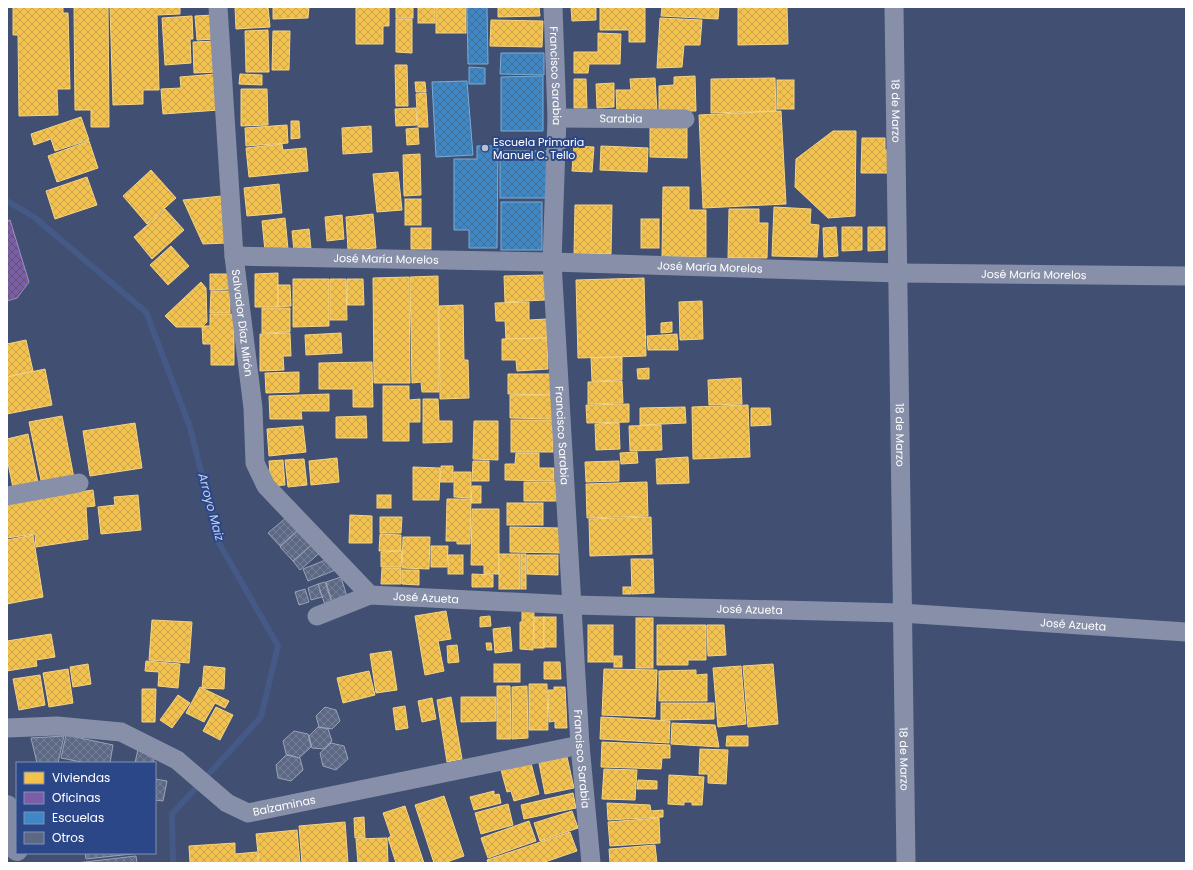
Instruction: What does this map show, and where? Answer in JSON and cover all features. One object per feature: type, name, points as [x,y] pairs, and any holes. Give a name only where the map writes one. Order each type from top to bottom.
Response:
[{"type":"main road","points":[[7,806],[16,846]]},
{"type":"street","name":"Salvador Díaz Mirón","points":[[218,7],[234,256],[253,408],[255,463],[266,486],[370,595]]},
{"type":"street","name":"Francisco Sarabia","points":[[554,7],[557,118],[552,262],[580,745],[591,863]]},
{"type":"street","name":"18 de Marzo","points":[[894,7],[899,273],[901,613],[906,863]]},
{"type":"street","name":"Sarabia","points":[[557,118],[685,119]]},
{"type":"street","name":"José María Morelos","points":[[234,256],[552,262],[899,273],[1186,276]]},
{"type":"street","points":[[7,496],[79,483]]},
{"type":"street","name":"José Azueta","points":[[317,616],[370,595],[573,605],[901,613],[1186,632]]},
{"type":"street","name":"Balzaminas","points":[[7,728],[58,726],[121,732],[177,760],[227,804],[248,814],[580,745]]},
{"type":"building: Viviendas","points":[[13,7],[63,7],[63,13],[68,13],[70,89],[57,89],[58,115],[19,116],[18,35],[13,35]]},
{"type":"building: Viviendas","points":[[74,7],[108,7],[109,127],[91,127],[91,110],[75,110]]},
{"type":"building: Viviendas","points":[[110,7],[180,7],[180,14],[157,15],[159,90],[143,90],[143,104],[113,105]]},
{"type":"building: Viviendas","points":[[235,7],[268,7],[270,27],[236,29]]},
{"type":"building: Viviendas","points":[[273,7],[309,7],[308,18],[273,19]]},
{"type":"building: Viviendas","points":[[356,7],[389,7],[389,26],[383,26],[383,44],[356,44]]},
{"type":"building: Viviendas","points":[[396,7],[413,7],[413,18],[396,18]]},
{"type":"building: Viviendas","points":[[418,7],[435,7],[435,23],[418,23]]},
{"type":"building: Viviendas","points":[[436,7],[466,7],[466,33],[436,33]]},
{"type":"building: Viviendas","points":[[498,7],[539,7],[540,16],[498,17]]},
{"type":"building: Viviendas","points":[[571,7],[596,7],[596,20],[572,21]]},
{"type":"building: Viviendas","points":[[600,7],[645,7],[645,42],[629,42],[629,30],[600,30]]},
{"type":"building: Viviendas","points":[[662,7],[719,7],[718,19],[661,16]]},
{"type":"building: Viviendas","points":[[738,7],[787,7],[788,44],[738,45]]},
{"type":"building: Viviendas","points":[[214,15],[216,39],[197,40],[195,16]]},
{"type":"building: Viviendas","points":[[192,16],[193,39],[190,39],[191,63],[165,65],[162,18]]},
{"type":"building: Viviendas","points":[[660,18],[702,20],[700,45],[684,45],[682,67],[657,68]]},
{"type":"building: Viviendas","points":[[396,19],[412,19],[412,53],[396,52]]},
{"type":"building: Viviendas","points":[[491,20],[543,21],[542,47],[490,46]]},
{"type":"building: Viviendas","points":[[268,30],[269,72],[246,72],[245,31]]},
{"type":"building: Viviendas","points":[[273,31],[290,31],[289,70],[272,70]]},
{"type":"building: Viviendas","points":[[598,33],[621,34],[620,64],[589,64],[588,73],[574,73],[574,52],[598,52]]},
{"type":"building: Viviendas","points":[[217,41],[218,72],[194,73],[193,42]]},
{"type":"building: Viviendas","points":[[395,65],[407,65],[408,106],[396,106]]},
{"type":"building: Viviendas","points":[[216,74],[219,110],[163,114],[161,89],[181,88],[180,77]]},
{"type":"building: Viviendas","points":[[240,74],[262,75],[262,85],[239,84]]},
{"type":"building: Viviendas","points":[[695,76],[696,111],[659,111],[659,86],[674,85],[674,77]]},
{"type":"building: Viviendas","points":[[655,78],[657,112],[617,113],[616,90],[631,90],[630,79]]},
{"type":"building: Viviendas","points":[[775,78],[776,111],[711,113],[711,79]]},
{"type":"building: Viviendas","points":[[574,79],[586,79],[587,108],[574,108]]},
{"type":"building: Viviendas","points":[[777,80],[794,80],[794,109],[777,109]]},
{"type":"building: Viviendas","points":[[415,82],[425,82],[426,92],[416,92]]},
{"type":"building: Viviendas","points":[[614,83],[614,107],[597,108],[596,84]]},
{"type":"building: Viviendas","points":[[241,89],[267,89],[268,125],[241,126]]},
{"type":"building: Viviendas","points":[[426,93],[428,127],[418,127],[416,94]]},
{"type":"building: Viviendas","points":[[416,108],[417,125],[396,126],[395,109]]},
{"type":"building: Viviendas","points":[[781,111],[786,204],[703,208],[699,115]]},
{"type":"building: Viviendas","points":[[81,117],[89,140],[55,151],[51,139],[34,145],[31,134]]},
{"type":"building: Viviendas","points":[[291,121],[299,121],[300,138],[291,139]]},
{"type":"building: Viviendas","points":[[650,123],[687,123],[687,158],[650,157]]},
{"type":"building: Viviendas","points":[[287,125],[288,143],[246,146],[245,128]]},
{"type":"building: Viviendas","points":[[371,126],[372,152],[343,154],[342,128]]},
{"type":"building: Viviendas","points":[[418,128],[419,144],[407,145],[406,129]]},
{"type":"building: Viviendas","points":[[833,131],[856,131],[855,216],[828,218],[795,187],[796,159]]},
{"type":"building: Viviendas","points":[[862,138],[885,138],[885,150],[891,150],[891,173],[861,173]]},
{"type":"building: Viviendas","points":[[89,141],[98,168],[57,182],[48,156]]},
{"type":"building: Viviendas","points":[[282,144],[283,150],[306,148],[308,171],[249,177],[246,148]]},
{"type":"building: Viviendas","points":[[574,146],[594,147],[592,172],[572,171]]},
{"type":"building: Viviendas","points":[[601,146],[648,148],[647,172],[600,170]]},
{"type":"building: Viviendas","points":[[420,154],[421,195],[404,196],[403,155]]},
{"type":"building: Viviendas","points":[[151,170],[176,198],[147,224],[123,196]]},
{"type":"building: Viviendas","points":[[398,172],[402,210],[377,212],[373,174]]},
{"type":"building: Viviendas","points":[[87,177],[97,205],[55,219],[46,191]]},
{"type":"building: Viviendas","points":[[279,184],[282,213],[247,216],[244,188]]},
{"type":"building: Viviendas","points":[[663,187],[689,187],[689,210],[706,210],[706,257],[662,257]]},
{"type":"building: Viviendas","points":[[222,196],[226,243],[203,244],[183,200]]},
{"type":"building: Viviendas","points":[[405,199],[421,199],[421,225],[405,225]]},
{"type":"building: Viviendas","points":[[575,205],[612,205],[611,254],[574,254]]},
{"type":"building: Viviendas","points":[[774,207],[811,209],[810,224],[819,225],[817,257],[772,256]]},
{"type":"building: Viviendas","points":[[165,209],[184,230],[152,259],[134,237]]},
{"type":"building: Viviendas","points":[[729,209],[759,209],[759,223],[768,223],[767,258],[728,258]]},
{"type":"building: Viviendas","points":[[373,214],[376,248],[348,250],[346,217]]},
{"type":"building: Viviendas","points":[[342,215],[344,239],[327,241],[325,217]]},
{"type":"building: Viviendas","points":[[285,218],[288,249],[265,251],[262,221]]},
{"type":"building: Viviendas","points":[[641,219],[659,219],[659,248],[641,248]]},
{"type":"building: Viviendas","points":[[836,227],[838,256],[824,257],[823,228]]},
{"type":"building: Viviendas","points":[[842,227],[862,227],[862,250],[842,251]]},
{"type":"building: Viviendas","points":[[868,227],[885,227],[885,250],[868,251]]},
{"type":"building: Viviendas","points":[[411,228],[431,228],[431,249],[411,249]]},
{"type":"building: Viviendas","points":[[309,229],[311,249],[294,251],[292,231]]},
{"type":"building: Viviendas","points":[[171,246],[189,266],[168,285],[150,265]]},
{"type":"building: Viviendas","points":[[278,273],[278,307],[255,307],[255,274]]},
{"type":"building: Viviendas","points":[[210,274],[230,274],[230,289],[210,290]]},
{"type":"building: Viviendas","points":[[545,275],[545,300],[505,302],[504,276]]},
{"type":"building: Viviendas","points":[[438,276],[439,392],[422,392],[421,382],[412,383],[410,277]]},
{"type":"building: Viviendas","points":[[409,277],[410,383],[374,383],[373,278]]},
{"type":"building: Viviendas","points":[[644,278],[646,356],[578,358],[576,280]]},
{"type":"building: Viviendas","points":[[293,279],[329,279],[329,326],[293,327]]},
{"type":"building: Viviendas","points":[[330,279],[346,279],[347,320],[330,320]]},
{"type":"building: Viviendas","points":[[347,279],[363,279],[364,305],[347,305]]},
{"type":"building: Viviendas","points":[[201,282],[206,288],[207,322],[202,327],[176,327],[165,316]]},
{"type":"building: Viviendas","points":[[278,285],[290,285],[291,306],[278,307]]},
{"type":"building: Viviendas","points":[[211,291],[230,291],[230,313],[210,313]]},
{"type":"building: Viviendas","points":[[702,301],[703,339],[680,340],[679,302]]},
{"type":"building: Viviendas","points":[[529,302],[529,320],[547,319],[547,338],[506,339],[505,321],[496,321],[495,303]]},
{"type":"building: Viviendas","points":[[463,305],[464,360],[468,360],[469,398],[440,399],[439,306]]},
{"type":"building: Viviendas","points":[[262,308],[290,308],[290,332],[262,333]]},
{"type":"building: Viviendas","points":[[210,314],[234,314],[234,365],[211,365],[211,344],[203,344],[202,326],[210,326]]},
{"type":"building: Viviendas","points":[[672,322],[672,332],[661,333],[661,323]]},
{"type":"building: Viviendas","points":[[290,333],[291,356],[283,356],[284,370],[260,371],[260,334]]},
{"type":"building: Viviendas","points":[[341,333],[342,353],[306,355],[305,335]]},
{"type":"building: Viviendas","points":[[677,334],[678,350],[648,350],[647,336]]},
{"type":"building: Viviendas","points":[[547,338],[548,369],[517,371],[516,360],[502,360],[502,339]]},
{"type":"building: Viviendas","points":[[26,340],[33,371],[7,377],[7,344]]},
{"type":"building: Viviendas","points":[[622,357],[622,380],[592,381],[591,358]]},
{"type":"building: Viviendas","points":[[372,362],[373,407],[353,407],[353,389],[319,389],[319,363]]},
{"type":"building: Viviendas","points":[[649,368],[649,379],[638,379],[637,369]]},
{"type":"building: Viviendas","points":[[45,369],[52,405],[7,414],[7,377]]},
{"type":"building: Viviendas","points":[[299,372],[299,392],[266,393],[265,373]]},
{"type":"building: Viviendas","points":[[508,374],[554,374],[554,395],[508,394]]},
{"type":"building: Viviendas","points":[[741,378],[742,404],[709,405],[708,380]]},
{"type":"building: Viviendas","points":[[622,381],[623,403],[588,404],[588,382]]},
{"type":"building: Viviendas","points":[[383,386],[409,386],[409,400],[420,399],[420,422],[409,422],[409,441],[383,441]]},
{"type":"building: Viviendas","points":[[329,394],[329,411],[301,411],[302,419],[270,419],[269,396]]},
{"type":"building: Viviendas","points":[[510,395],[555,395],[554,419],[510,418]]},
{"type":"building: Viviendas","points":[[423,399],[438,399],[439,421],[452,421],[452,442],[423,443]]},
{"type":"building: Viviendas","points":[[629,404],[629,422],[587,423],[586,405]]},
{"type":"building: Viviendas","points":[[748,405],[750,457],[693,459],[692,407]]},
{"type":"building: Viviendas","points":[[685,407],[686,423],[640,425],[640,408]]},
{"type":"building: Viviendas","points":[[751,408],[770,408],[771,425],[751,426]]},
{"type":"building: Viviendas","points":[[62,416],[74,478],[42,485],[29,422]]},
{"type":"building: Viviendas","points":[[366,416],[367,438],[336,438],[336,417]]},
{"type":"building: Viviendas","points":[[511,420],[553,420],[553,452],[511,452]]},
{"type":"building: Viviendas","points":[[474,421],[498,421],[498,460],[473,459]]},
{"type":"building: Viviendas","points":[[135,423],[142,468],[90,476],[83,431]]},
{"type":"building: Viviendas","points":[[619,423],[620,449],[596,450],[595,424]]},
{"type":"building: Viviendas","points":[[661,425],[662,450],[630,451],[629,426]]},
{"type":"building: Viviendas","points":[[303,426],[306,452],[269,456],[267,429]]},
{"type":"building: Viviendas","points":[[28,434],[38,483],[13,488],[7,458],[7,439]]},
{"type":"building: Viviendas","points":[[637,452],[638,463],[621,464],[620,453]]},
{"type":"building: Viviendas","points":[[516,453],[539,453],[539,468],[554,468],[554,481],[505,480],[505,464],[515,464]]},
{"type":"building: Viviendas","points":[[688,457],[689,483],[657,484],[656,459]]},
{"type":"building: Viviendas","points":[[337,458],[339,482],[311,485],[309,461]]},
{"type":"building: Viviendas","points":[[304,459],[307,485],[288,487],[285,460]]},
{"type":"building: Viviendas","points":[[283,460],[285,485],[271,486],[269,461]]},
{"type":"building: Viviendas","points":[[473,461],[489,461],[489,481],[472,481]]},
{"type":"building: Viviendas","points":[[619,461],[619,481],[586,482],[585,462]]},
{"type":"building: Viviendas","points":[[441,466],[453,466],[453,482],[440,482]]},
{"type":"building: Viviendas","points":[[413,467],[440,468],[439,500],[413,500]]},
{"type":"building: Viviendas","points":[[454,472],[471,472],[471,498],[454,497]]},
{"type":"building: Viviendas","points":[[524,482],[560,482],[559,501],[524,501]]},
{"type":"building: Viviendas","points":[[647,482],[648,516],[587,518],[586,484]]},
{"type":"building: Viviendas","points":[[472,486],[481,486],[481,503],[471,503]]},
{"type":"building: Viviendas","points":[[93,490],[95,506],[86,507],[88,539],[36,547],[35,534],[7,538],[7,502]]},
{"type":"building: Viviendas","points":[[138,495],[141,530],[101,534],[98,507],[115,505],[114,497]]},
{"type":"building: Viviendas","points":[[377,495],[391,495],[391,508],[377,508]]},
{"type":"building: Viviendas","points":[[447,499],[471,499],[470,544],[457,544],[457,541],[446,541]]},
{"type":"building: Viviendas","points":[[507,503],[543,503],[543,525],[507,525]]},
{"type":"building: Viviendas","points":[[472,509],[499,509],[499,574],[484,574],[484,565],[471,565]]},
{"type":"building: Viviendas","points":[[350,515],[372,516],[372,543],[349,543]]},
{"type":"building: Viviendas","points":[[380,517],[402,517],[401,533],[380,533]]},
{"type":"building: Viviendas","points":[[651,517],[652,554],[590,556],[589,519]]},
{"type":"building: Viviendas","points":[[510,527],[560,528],[560,553],[510,552]]},
{"type":"building: Viviendas","points":[[380,534],[401,535],[401,551],[379,551]]},
{"type":"building: Viviendas","points":[[33,535],[43,597],[7,604],[7,540]]},
{"type":"building: Viviendas","points":[[403,537],[430,537],[429,569],[402,568]]},
{"type":"building: Viviendas","points":[[431,546],[448,546],[447,567],[431,567]]},
{"type":"building: Viviendas","points":[[402,551],[401,567],[381,567],[381,552]]},
{"type":"building: Viviendas","points":[[499,554],[520,554],[520,589],[499,589]]},
{"type":"building: Viviendas","points":[[521,554],[526,554],[526,589],[521,589]]},
{"type":"building: Viviendas","points":[[448,555],[463,555],[463,574],[448,574]]},
{"type":"building: Viviendas","points":[[527,555],[558,555],[558,575],[527,574]]},
{"type":"building: Viviendas","points":[[631,559],[653,559],[654,593],[632,594]]},
{"type":"building: Viviendas","points":[[382,568],[401,568],[401,584],[381,584]]},
{"type":"building: Viviendas","points":[[402,570],[419,570],[419,585],[402,584]]},
{"type":"building: Viviendas","points":[[472,574],[493,575],[493,587],[472,587]]},
{"type":"building: Viviendas","points":[[623,587],[631,587],[631,594],[623,594]]},
{"type":"building: Viviendas","points":[[446,611],[451,639],[438,641],[444,671],[425,675],[415,616]]},
{"type":"building: Viviendas","points":[[522,611],[534,611],[533,650],[520,649],[520,622],[522,622]]},
{"type":"building: Viviendas","points":[[490,616],[491,626],[480,627],[480,617]]},
{"type":"building: Viviendas","points":[[534,617],[544,617],[544,648],[534,648]]},
{"type":"building: Viviendas","points":[[544,617],[556,617],[556,647],[544,647]]},
{"type":"building: Viviendas","points":[[636,618],[653,618],[653,668],[636,668]]},
{"type":"building: Viviendas","points":[[152,620],[192,622],[189,663],[149,660]]},
{"type":"building: Viviendas","points":[[588,625],[613,625],[613,662],[588,662]]},
{"type":"building: Viviendas","points":[[657,625],[706,625],[706,660],[688,660],[688,665],[657,665]]},
{"type":"building: Viviendas","points":[[707,625],[724,625],[726,655],[708,656]]},
{"type":"building: Viviendas","points":[[510,627],[512,651],[495,653],[493,629]]},
{"type":"building: Viviendas","points":[[51,634],[55,657],[36,660],[37,666],[7,671],[7,641]]},
{"type":"building: Viviendas","points":[[486,643],[491,643],[492,650],[487,650]]},
{"type":"building: Viviendas","points":[[457,645],[459,662],[448,663],[447,646]]},
{"type":"building: Viviendas","points":[[391,651],[397,690],[376,693],[370,654]]},
{"type":"building: Viviendas","points":[[614,656],[622,656],[622,667],[614,667]]},
{"type":"building: Viviendas","points":[[146,661],[180,664],[178,688],[158,686],[159,672],[145,671]]},
{"type":"building: Viviendas","points":[[544,662],[560,662],[561,679],[544,679]]},
{"type":"building: Viviendas","points":[[88,664],[91,684],[73,687],[70,667]]},
{"type":"building: Viviendas","points":[[494,664],[520,664],[520,682],[494,682]]},
{"type":"building: Viviendas","points":[[773,664],[778,724],[748,727],[743,666]]},
{"type":"building: Viviendas","points":[[204,666],[225,668],[224,689],[202,688]]},
{"type":"building: Viviendas","points":[[741,666],[746,724],[718,727],[713,668]]},
{"type":"building: Viviendas","points":[[68,669],[73,703],[49,707],[43,673]]},
{"type":"building: Viviendas","points":[[604,669],[657,670],[655,717],[602,715]]},
{"type":"building: Viviendas","points":[[696,670],[696,675],[707,674],[707,701],[659,701],[659,671]]},
{"type":"building: Viviendas","points":[[369,671],[375,695],[343,703],[337,678]]},
{"type":"building: Viviendas","points":[[40,675],[45,705],[19,710],[13,679]]},
{"type":"building: Viviendas","points":[[529,684],[547,684],[548,730],[529,730]]},
{"type":"building: Viviendas","points":[[497,686],[510,686],[511,739],[497,739]]},
{"type":"building: Viviendas","points":[[527,686],[528,738],[512,739],[512,687]]},
{"type":"building: Viviendas","points":[[200,687],[229,701],[225,708],[215,703],[204,722],[186,713]]},
{"type":"building: Viviendas","points":[[554,687],[565,687],[567,728],[555,728],[555,721],[549,722],[548,690],[554,690]]},
{"type":"building: Viviendas","points":[[142,689],[156,689],[155,722],[142,722]]},
{"type":"building: Viviendas","points":[[178,695],[190,703],[172,728],[160,720]]},
{"type":"building: Viviendas","points":[[451,697],[462,759],[447,762],[437,700]]},
{"type":"building: Viviendas","points":[[461,697],[496,697],[496,721],[461,722]]},
{"type":"building: Viviendas","points":[[432,698],[436,719],[422,722],[418,701]]},
{"type":"building: Viviendas","points":[[661,703],[714,703],[714,719],[661,720]]},
{"type":"building: Viviendas","points":[[405,706],[408,728],[396,730],[393,708]]},
{"type":"building: Viviendas","points":[[216,707],[233,715],[220,740],[203,731]]},
{"type":"building: Viviendas","points":[[601,717],[670,721],[669,743],[600,739]]},
{"type":"building: Viviendas","points":[[672,723],[715,725],[719,747],[671,744]]},
{"type":"building: Viviendas","points":[[727,736],[748,736],[748,746],[726,746]]},
{"type":"building: Viviendas","points":[[602,742],[670,745],[670,758],[662,758],[661,769],[601,767]]},
{"type":"building: Viviendas","points":[[700,749],[728,750],[726,784],[708,783],[708,774],[699,774]]},
{"type":"building: Viviendas","points":[[567,757],[574,788],[545,794],[539,763]]},
{"type":"building: Viviendas","points":[[531,763],[539,794],[514,801],[511,791],[507,792],[501,770]]},
{"type":"building: Viviendas","points":[[604,769],[637,770],[635,800],[602,799]]},
{"type":"building: Viviendas","points":[[669,775],[704,777],[702,805],[692,805],[692,802],[684,802],[684,805],[668,804]]},
{"type":"building: Viviendas","points":[[638,780],[657,781],[657,789],[637,789]]},
{"type":"building: Viviendas","points":[[494,791],[494,795],[499,794],[501,803],[474,810],[470,797]]},
{"type":"building: Viviendas","points":[[573,793],[576,808],[524,819],[521,805]]},
{"type":"building: Viviendas","points":[[444,796],[464,856],[444,863],[434,863],[415,805]]},
{"type":"building: Viviendas","points":[[607,803],[650,805],[651,811],[663,810],[663,817],[608,820]]},
{"type":"building: Viviendas","points":[[508,804],[513,825],[481,834],[475,813]]},
{"type":"building: Viviendas","points":[[405,806],[424,863],[396,863],[388,838],[391,836],[383,813]]},
{"type":"building: Viviendas","points":[[572,811],[578,828],[540,841],[534,823]]},
{"type":"building: Viviendas","points":[[364,817],[365,838],[355,838],[354,818]]},
{"type":"building: Viviendas","points":[[659,818],[660,843],[610,846],[608,822]]},
{"type":"building: Viviendas","points":[[529,821],[536,841],[488,858],[481,838]]},
{"type":"building: Viviendas","points":[[345,822],[348,863],[302,863],[299,826]]},
{"type":"building: Viviendas","points":[[297,830],[300,863],[259,863],[256,834]]},
{"type":"building: Viviendas","points":[[570,832],[577,851],[542,863],[488,863],[487,860]]},
{"type":"building: Viviendas","points":[[387,838],[388,863],[358,863],[356,839]]},
{"type":"building: Viviendas","points":[[235,843],[235,854],[257,852],[258,863],[190,863],[189,846]]},
{"type":"building: Viviendas","points":[[655,845],[657,863],[610,863],[609,849]]},
{"type":"building: Oficinas","points":[[10,220],[29,282],[17,298],[7,301],[7,221]]},
{"type":"building: Escuelas","points":[[467,7],[487,7],[488,64],[468,64]]},
{"type":"building: Escuelas","points":[[501,53],[544,53],[544,75],[500,74]]},
{"type":"building: Escuelas","points":[[469,67],[485,68],[485,84],[469,84]]},
{"type":"building: Escuelas","points":[[543,76],[543,131],[501,131],[501,77]]},
{"type":"building: Escuelas","points":[[467,81],[473,155],[436,157],[432,82]]},
{"type":"building: Escuelas","points":[[477,146],[498,146],[497,248],[469,248],[469,230],[454,230],[454,159],[477,159]]},
{"type":"building: Escuelas","points":[[500,151],[547,151],[547,198],[500,198]]},
{"type":"building: Escuelas","points":[[501,202],[542,202],[542,250],[501,250]]},
{"type":"building: Otros","points":[[287,517],[299,529],[280,546],[268,533]]},
{"type":"building: Otros","points":[[302,527],[315,542],[293,561],[280,547]]},
{"type":"building: Otros","points":[[315,542],[323,550],[300,570],[293,561]]},
{"type":"building: Otros","points":[[333,557],[338,569],[308,581],[303,569]]},
{"type":"building: Otros","points":[[341,577],[348,600],[333,605],[326,582]]},
{"type":"building: Otros","points":[[325,582],[333,606],[326,608],[318,584]]},
{"type":"building: Otros","points":[[318,584],[322,597],[311,600],[308,588]]},
{"type":"building: Otros","points":[[305,589],[309,602],[299,605],[295,592]]},
{"type":"building: Otros","points":[[325,707],[336,710],[340,721],[332,729],[319,727],[316,716]]},
{"type":"building: Otros","points":[[318,727],[328,729],[332,741],[324,749],[312,748],[309,736]]},
{"type":"building: Otros","points":[[294,731],[308,734],[311,747],[299,758],[286,754],[283,741]]},
{"type":"building: Otros","points":[[66,735],[113,745],[110,762],[81,762],[61,758]]},
{"type":"building: Otros","points":[[64,736],[58,762],[37,762],[31,738]]},
{"type":"building: Otros","points":[[331,743],[344,746],[348,759],[336,770],[323,766],[320,753]]},
{"type":"building: Otros","points":[[138,749],[156,752],[153,762],[135,762]]},
{"type":"building: Otros","points":[[286,755],[300,758],[303,770],[291,781],[278,778],[276,765]]},
{"type":"building: Otros","points":[[156,779],[167,781],[163,801],[156,800]]},
{"type":"building: Otros","points":[[85,854],[132,854],[86,859]]},
{"type":"building: Otros","points":[[136,856],[137,863],[76,863]]},
{"type":"waterway","name":"Arroyo Maiz","points":[[7,201],[34,217],[146,312],[190,427],[219,543],[278,646],[261,717],[172,814],[173,863]]},
{"type":"place","name":"Escuela Primaria Manuel C. Tello","points":[[485,148]]}]
